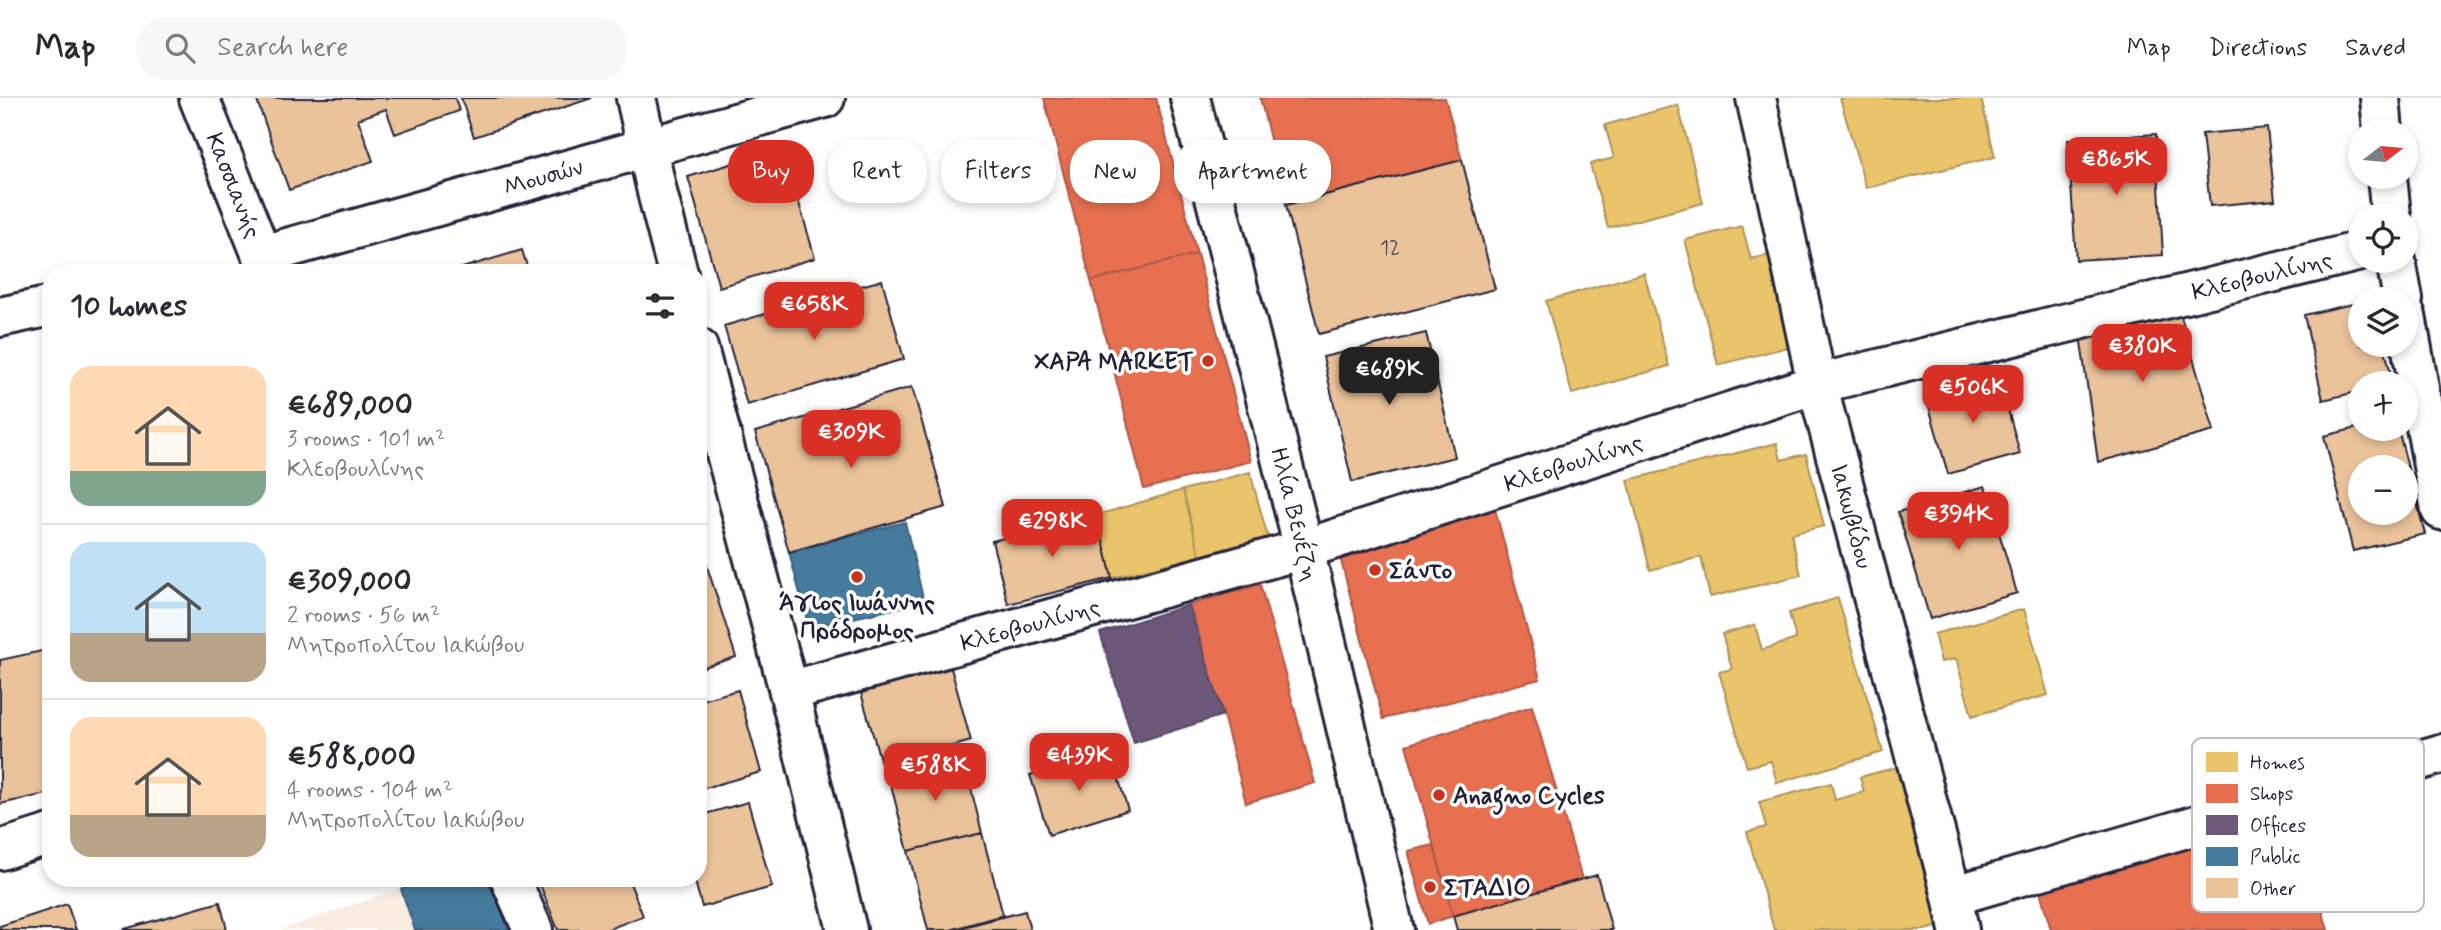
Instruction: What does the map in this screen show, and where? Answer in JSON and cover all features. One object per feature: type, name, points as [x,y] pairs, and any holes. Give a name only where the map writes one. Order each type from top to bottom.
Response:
[{"type":"street","name":"Κασσιανής","points":[[199,98],[266,264]]},
{"type":"street","points":[[636,98],[657,196],[676,264]]},
{"type":"street","name":"Μουσών","points":[[266,264],[647,146],[825,98]]},
{"type":"street","name":"Ηλία Βενέζη","points":[[1190,98],[1304,549],[1394,930]]},
{"type":"street","name":"Ιακωβίδου","points":[[1756,98],[1817,384],[1955,913]]},
{"type":"street","points":[[2380,98],[2382,119]]},
{"type":"street","name":"Κλεοβουλίνης","points":[[789,691],[1304,549],[1817,384],[2348,254]]},
{"type":"street","points":[[0,317],[42,308]]},
{"type":"street","points":[[2413,357],[2441,510]]},
{"type":"street","points":[[707,382],[789,691],[847,930]]},
{"type":"street","points":[[2424,760],[2441,754]]},
{"type":"street","points":[[1955,913],[2192,835]]},
{"type":"street","points":[[0,850],[42,837]]},
{"type":"street","points":[[514,887],[533,930]]},
{"type":"shaded area","points":[[405,887],[494,887],[508,930],[280,930]]},
{"type":"building: Homes","points":[[1840,98],[1981,98],[1995,157],[1866,188]]},
{"type":"building: Homes","points":[[1678,105],[1703,203],[1608,228],[1590,164],[1614,158],[1605,125]]},
{"type":"building: Homes","points":[[1742,226],[1751,259],[1769,255],[1792,346],[1718,365],[1685,240]]},
{"type":"building: Homes","points":[[1644,273],[1669,366],[1572,394],[1546,301]]},
{"type":"building: Homes","points":[[1777,443],[1781,460],[1806,454],[1824,526],[1791,534],[1801,575],[1710,597],[1701,557],[1650,570],[1628,480]]},
{"type":"building: Homes","points":[[1250,472],[1268,538],[1200,556],[1183,490]]},
{"type":"building: Homes","points":[[1183,490],[1200,556],[1112,578],[1097,515]]},
{"type":"building: Homes","points":[[1838,598],[1883,752],[1777,783],[1771,761],[1747,767],[1719,672],[1732,669],[1722,634],[1755,625],[1762,650],[1796,639],[1789,613]]},
{"type":"building: Homes","points":[[2024,609],[2048,695],[1972,716],[1956,659],[1941,662],[1934,634]]},
{"type":"building: Homes","points":[[1905,765],[1955,922],[1925,930],[1774,930],[1747,832],[1766,827],[1759,802],[1831,783],[1835,800],[1864,792],[1860,777]]},
{"type":"building: Shops","points":[[1044,98],[1156,98],[1174,166],[1174,203],[1184,203],[1197,254],[1091,281],[1071,203],[1160,203],[1160,140],[1070,140],[1070,199]]},
{"type":"building: Shops","points":[[1260,98],[1445,98],[1462,160],[1331,193],[1331,140],[1270,140]]},
{"type":"building: Shops","points":[[1197,254],[1251,461],[1144,489],[1091,281]]},
{"type":"building: Shops","points":[[1494,505],[1540,679],[1383,719],[1337,546]]},
{"type":"building: Shops","points":[[1260,584],[1315,783],[1246,803],[1223,715],[1189,605]]},
{"type":"building: Shops","points":[[1532,706],[1582,879],[1453,916],[1406,745]]},
{"type":"building: Shops","points":[[1434,845],[1453,916],[1428,924],[1408,851]]},
{"type":"building: Shops","points":[[2192,848],[2192,912],[2323,912],[2328,930],[2051,930],[2040,891]]},
{"type":"building: Offices","points":[[1189,605],[1223,715],[1134,743],[1100,633]]},
{"type":"building: Public","name":"Άγιος Ιωάννης Πρόδρομος","points":[[905,522],[924,602],[809,628],[789,552]]},
{"type":"building: Public","points":[[494,887],[508,930],[415,930],[401,889]]},
{"type":"building: Other","points":[[256,98],[455,98],[459,111],[395,134],[386,109],[358,119],[373,161],[289,190]]},
{"type":"building: Other","points":[[461,98],[592,98],[474,137]]},
{"type":"building: Other","points":[[2267,128],[2275,200],[2210,206],[2202,134]]},
{"type":"building: Other","points":[[2156,134],[2163,255],[2076,260],[2068,140]]},
{"type":"building: Other","points":[[1462,160],[1495,289],[1319,334],[1286,205],[1331,203],[1331,193]]},
{"type":"building: Other","points":[[728,165],[728,203],[799,203],[815,258],[719,287],[688,177]]},
{"type":"building: Other","points":[[522,250],[526,264],[475,264]]},
{"type":"building: Other","points":[[882,280],[904,359],[747,405],[724,326]]},
{"type":"building: Other","points":[[2348,305],[2348,357],[2387,357],[2390,371],[2348,371],[2348,394],[2323,400],[2304,315]]},
{"type":"building: Other","points":[[2178,306],[2214,431],[2098,462],[2079,328]]},
{"type":"building: Other","points":[[1426,333],[1455,457],[1352,482],[1323,357]]},
{"type":"building: Other","points":[[1999,376],[2020,454],[1948,474],[1926,396]]},
{"type":"building: Other","points":[[912,387],[946,507],[789,552],[755,432]]},
{"type":"building: Other","points":[[2348,430],[2348,441],[2401,441],[2405,455],[2348,455],[2348,525],[2418,525],[2418,507],[2425,534],[2353,551],[2324,436]]},
{"type":"building: Other","points":[[1985,486],[2017,593],[1930,619],[1898,512]]},
{"type":"building: Other","points":[[1097,515],[1112,578],[1008,604],[992,541]]},
{"type":"building: Other","points":[[707,566],[736,657],[707,666]]},
{"type":"building: Other","points":[[42,651],[42,795],[0,804],[0,660]]},
{"type":"building: Other","points":[[951,668],[971,741],[882,766],[861,693]]},
{"type":"building: Other","points":[[738,690],[761,772],[707,787],[707,699]]},
{"type":"building: Other","points":[[1110,751],[1128,810],[1049,835],[1030,775]]},
{"type":"building: Other","points":[[963,756],[982,833],[908,851],[888,774]]},
{"type":"building: Other","points":[[748,802],[772,887],[702,907],[696,887],[707,887],[707,813]]},
{"type":"building: Other","points":[[982,833],[1003,915],[950,930],[928,930],[908,851]]},
{"type":"building: Other","points":[[1597,875],[1612,930],[1457,930],[1453,916]]},
{"type":"building: Other","points":[[541,887],[632,887],[643,916],[606,930],[558,930]]},
{"type":"building: Other","points":[[220,902],[227,930],[121,930]]},
{"type":"building: Other","points":[[67,904],[76,930],[0,930],[0,926]]},
{"type":"building: Other","points":[[1025,911],[1030,930],[952,930]]},
{"type":"place","name":"XAPA MARKET","points":[[1208,361]]},
{"type":"place","name":"Σάντο","points":[[1375,570]]},
{"type":"place","name":"Άγιος Ιωάννης Πρόδρομος","points":[[857,577]]},
{"type":"place","name":"Anagno Cycles","points":[[1439,795]]},
{"type":"place","name":"ΣΤΑΔΙΟ","points":[[1430,887]]}]
